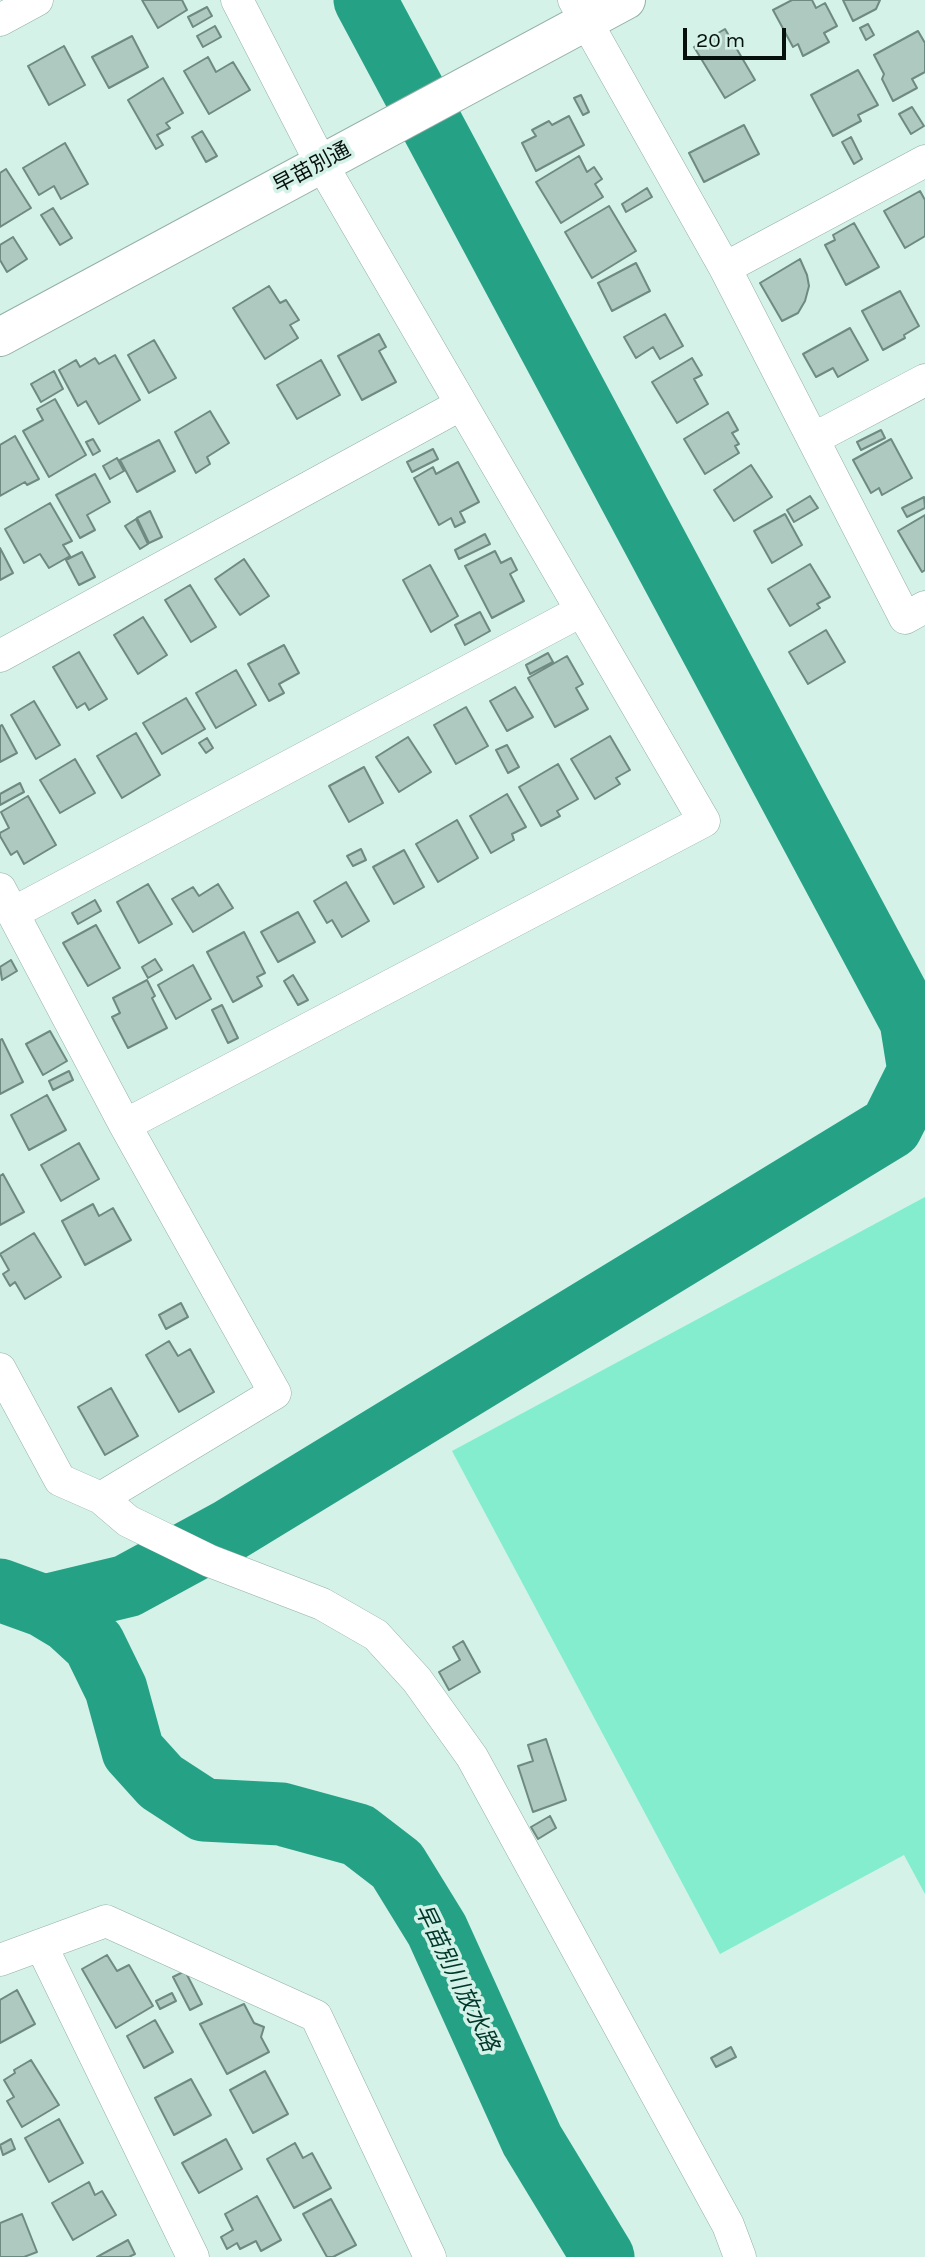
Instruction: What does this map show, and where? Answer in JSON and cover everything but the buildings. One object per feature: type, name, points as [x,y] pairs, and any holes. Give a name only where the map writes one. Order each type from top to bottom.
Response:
[{"type":"street","points":[[0,20],[37,0]]},
{"type":"street","points":[[125,1125],[704,821],[321,163],[237,0]]},
{"type":"street","name":"早苗別通","points":[[0,337],[475,82],[579,11],[626,0]]},
{"type":"street","points":[[579,11],[725,268],[905,618],[925,607]]},
{"type":"street","points":[[725,268],[925,161]]},
{"type":"street","points":[[813,439],[925,380]]},
{"type":"street","points":[[0,656],[460,405]]},
{"type":"street","points":[[101,1498],[275,1394],[125,1125],[6,901],[581,611]]},
{"type":"street","points":[[0,1369],[60,1480],[101,1498],[128,1521],[210,1561],[323,1604],[376,1635],[417,1680],[472,1758],[728,2225],[740,2257]]},
{"type":"street","points":[[0,1960],[106,1921],[316,2016],[430,2257]]},
{"type":"street","points":[[41,1945],[193,2257]]},
{"type":"green space","points":[[925,1197],[925,1894],[904,1855],[720,1954],[452,1451]]},
{"type":"waterway","points":[[44,1606],[127,1586],[230,1530],[891,1127],[919,1071],[911,1021],[365,0]]},
{"type":"waterway","name":"早苗別川放水路","points":[[0,1590],[44,1606],[69,1621],[94,1644],[116,1689],[133,1751],[161,1782],[204,1810],[281,1814],[358,1835],[397,1865],[437,1930],[532,2140],[603,2257]]}]
